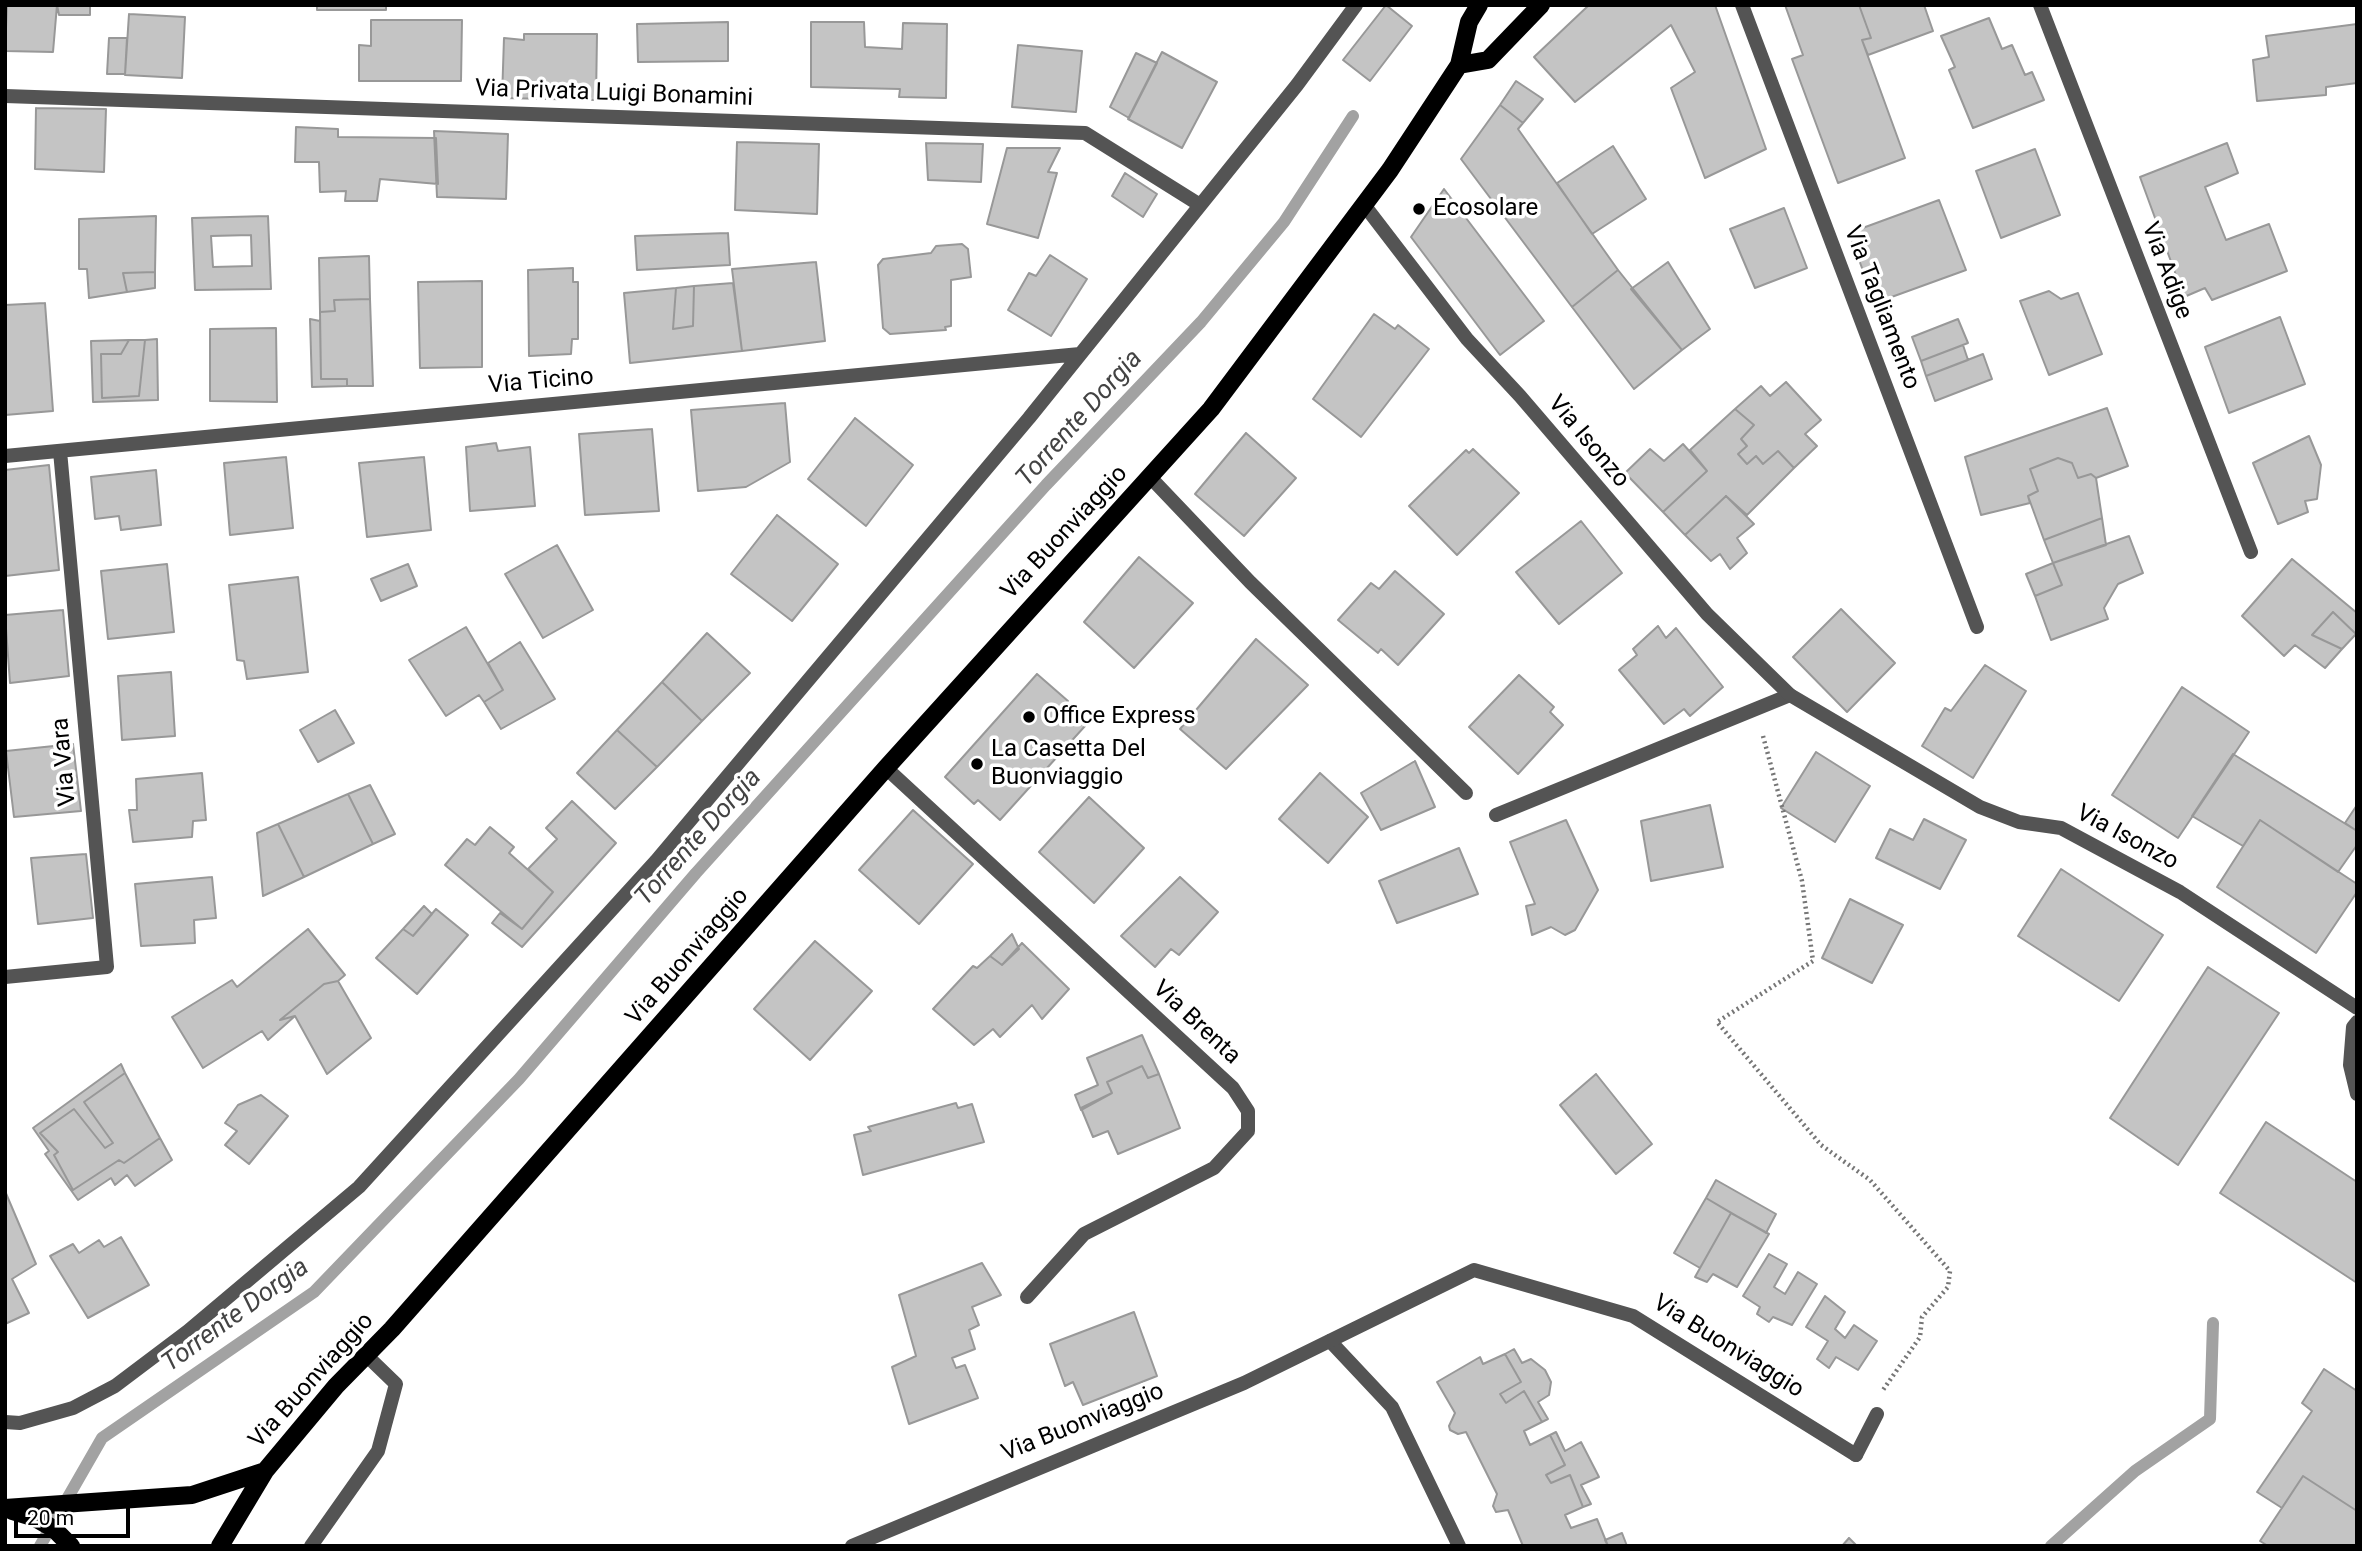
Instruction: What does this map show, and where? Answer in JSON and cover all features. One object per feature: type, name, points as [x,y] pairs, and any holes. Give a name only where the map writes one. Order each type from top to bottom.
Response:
[{"type":"main road","name":"Via Buonviaggio","points":[[220,1546],[264,1471],[336,1386],[367,1356],[886,768],[1211,409],[1365,206],[1459,65],[1469,22],[1479,5]]},
{"type":"main road","points":[[1459,65],[1488,60],[1541,5]]},
{"type":"main road","name":"Via Buonviaggio","points":[[5,1508],[35,1512],[93,1502],[192,1495],[264,1471]]},
{"type":"main road","points":[[35,1512],[71,1545]]},
{"type":"street","points":[[5,1422],[20,1423],[74,1408],[115,1386],[188,1331],[359,1187],[656,861],[1080,354],[1297,85],[1356,5]]},
{"type":"street","name":"Via Tagliamento","points":[[1742,5],[1977,627]]},
{"type":"street","name":"Via Adige","points":[[2040,5],[2251,552]]},
{"type":"street","name":"Via Privata Luigi Bonamini","points":[[5,96],[1085,133],[1200,205]]},
{"type":"street","name":"Via Isonzo","points":[[1365,206],[1467,339],[1520,396],[1707,614],[1790,695],[1980,807],[2019,822],[2062,828],[2180,892],[2357,1008]]},
{"type":"street","name":"Via Ticino","points":[[5,456],[1080,354]]},
{"type":"street","name":"Via Vara","points":[[5,977],[107,967],[60,451]]},
{"type":"street","name":"Via Buonviaggio","points":[[1150,477],[1250,582],[1466,793]]},
{"type":"street","points":[[1496,815],[1790,695]]},
{"type":"street","name":"Via Brenta","points":[[886,768],[1233,1088],[1248,1111],[1248,1131],[1214,1168],[1084,1234],[1027,1297]]},
{"type":"street","points":[[2357,1022],[2353,1027],[2350,1065],[2357,1094]]},
{"type":"street","name":"Via Buonviaggio","points":[[852,1546],[1244,1383],[1474,1270],[1633,1316],[1856,1455],[1877,1414]]},
{"type":"street","points":[[1330,1341],[1392,1407],[1459,1546]]},
{"type":"street","points":[[311,1546],[378,1451],[396,1384],[367,1356]]},
{"type":"path","points":[[1757,708],[1769,767],[1802,881],[1813,961],[1717,1022],[1821,1145],[1870,1180],[1950,1271],[1948,1287],[1922,1317],[1920,1337],[1885,1385],[1877,1414]]},
{"type":"building","points":[[7,5],[57,5],[53,52],[5,51]]},
{"type":"building","points":[[57,5],[90,5],[90,15],[59,15]]},
{"type":"building","points":[[317,5],[386,5],[386,10],[317,10]]},
{"type":"building","points":[[1386,5],[1412,26],[1370,81],[1343,60]]},
{"type":"building","points":[[1589,5],[1715,5],[1766,149],[1705,178],[1671,88],[1695,72],[1671,25],[1575,102],[1534,57]]},
{"type":"building","points":[[1785,5],[1859,5],[1871,38],[1862,40],[1905,158],[1838,183],[1792,59],[1803,55]]},
{"type":"building","points":[[1859,5],[1924,5],[1933,31],[1868,55],[1862,40],[1871,38]]},
{"type":"building","points":[[129,14],[185,17],[182,78],[125,75]]},
{"type":"building","points":[[1989,18],[2002,49],[2012,45],[2025,75],[2032,72],[2044,100],[1973,128],[1949,70],[1955,67],[1941,36]]},
{"type":"building","points":[[371,20],[462,20],[461,81],[359,81],[359,45],[371,46]]},
{"type":"building","points":[[728,22],[728,61],[638,62],[637,24]]},
{"type":"building","points":[[811,22],[864,22],[865,47],[902,49],[903,23],[947,24],[946,98],[899,97],[900,89],[811,87]]},
{"type":"building","points":[[2357,24],[2357,83],[2326,87],[2326,95],[2257,101],[2253,60],[2269,57],[2266,36]]},
{"type":"building","points":[[524,34],[597,34],[596,100],[502,98],[504,38],[524,40]]},
{"type":"building","points":[[109,38],[127,38],[125,74],[107,74]]},
{"type":"building","points":[[1018,45],[1082,51],[1076,112],[1012,107]]},
{"type":"building","points":[[1162,52],[1217,82],[1182,148],[1128,119]]},
{"type":"building","points":[[1136,53],[1157,63],[1129,118],[1110,107]]},
{"type":"building","points":[[1516,81],[1543,99],[1523,123],[1500,105]]},
{"type":"building","points":[[1500,105],[1523,123],[1518,129],[1618,270],[1572,307],[1461,159]]},
{"type":"building","points":[[36,108],[106,109],[104,172],[35,169]]},
{"type":"building","points":[[296,127],[338,129],[338,137],[436,138],[438,184],[380,179],[377,201],[345,201],[346,191],[320,192],[319,162],[295,162]]},
{"type":"building","points":[[434,131],[508,134],[506,199],[437,197]]},
{"type":"building","points":[[737,142],[819,144],[817,214],[735,210]]},
{"type":"building","points":[[926,143],[983,144],[981,182],[928,180]]},
{"type":"building","points":[[2227,143],[2238,173],[2205,187],[2226,240],[2269,224],[2287,271],[2212,300],[2205,288],[2184,297],[2140,177]]},
{"type":"building","points":[[1613,146],[1646,199],[1592,234],[1557,183]]},
{"type":"building","points":[[1007,148],[1060,148],[1048,172],[1057,173],[1038,238],[987,224]]},
{"type":"building","points":[[2035,149],[2060,215],[2001,238],[1976,171]]},
{"type":"building","points":[[1125,173],[1157,194],[1143,217],[1112,196]]},
{"type":"building","points":[[1444,189],[1544,321],[1500,355],[1411,237]]},
{"type":"building","points":[[1939,200],[1966,270],[1875,303],[1849,233]]},
{"type":"building","points":[[1784,208],[1807,268],[1755,288],[1730,229]]},
{"type":"building","points":[[156,216],[155,272],[123,273],[127,292],[89,298],[87,269],[79,269],[79,219]]},
{"type":"building","points":[[268,216],[271,289],[195,290],[192,218]]},
{"type":"building","points":[[728,233],[730,265],[637,270],[635,236]]},
{"type":"building","points":[[251,235],[252,266],[213,267],[211,236]]},
{"type":"building","points":[[962,244],[968,249],[971,277],[951,280],[951,326],[945,327],[946,330],[890,334],[883,328],[878,265],[883,259],[931,253],[936,246]]},
{"type":"building","points":[[1050,255],[1087,279],[1051,336],[1008,310],[1029,273],[1036,276]]},
{"type":"building","points":[[369,256],[370,299],[334,300],[335,311],[320,312],[319,258]]},
{"type":"building","points":[[816,262],[825,341],[742,351],[732,269]]},
{"type":"building","points":[[1668,262],[1710,329],[1682,350],[1631,289]]},
{"type":"building","points":[[573,268],[573,282],[578,282],[578,339],[572,339],[571,354],[529,356],[528,270]]},
{"type":"building","points":[[1618,270],[1682,350],[1634,389],[1572,307]]},
{"type":"building","points":[[155,272],[155,288],[127,292],[123,273]]},
{"type":"building","points":[[482,281],[482,367],[420,368],[418,282]]},
{"type":"building","points":[[733,283],[742,351],[630,363],[624,293],[676,288],[673,329],[693,326],[694,286]]},
{"type":"building","points":[[694,286],[693,326],[673,329],[676,288]]},
{"type":"building","points":[[2049,291],[2061,299],[2078,293],[2102,354],[2049,375],[2020,301]]},
{"type":"building","points":[[370,299],[373,386],[347,386],[347,379],[321,379],[320,312],[335,311],[334,300]]},
{"type":"building","points":[[45,303],[53,411],[5,415],[5,305]]},
{"type":"building","points":[[1374,314],[1395,329],[1398,325],[1429,349],[1361,437],[1313,399]]},
{"type":"building","points":[[2280,317],[2305,384],[2229,413],[2205,347]]},
{"type":"building","points":[[310,319],[320,321],[321,379],[347,379],[347,386],[312,387]]},
{"type":"building","points":[[1958,319],[1968,343],[1921,361],[1912,337]]},
{"type":"building","points":[[276,328],[277,402],[210,401],[210,329]]},
{"type":"building","points":[[157,339],[158,400],[93,402],[91,341],[129,340],[121,354],[101,354],[102,398],[139,396],[145,340]]},
{"type":"building","points":[[129,340],[145,340],[139,396],[102,398],[101,354],[121,354]]},
{"type":"building","points":[[1963,345],[1968,360],[1926,376],[1921,361]]},
{"type":"building","points":[[1983,354],[1992,379],[1935,401],[1926,376]]},
{"type":"building","points":[[1786,382],[1821,420],[1805,434],[1817,446],[1794,468],[1778,451],[1763,464],[1756,456],[1747,464],[1738,454],[1747,446],[1741,439],[1754,425],[1735,409],[1761,386],[1770,396]]},
{"type":"building","points":[[785,403],[790,462],[746,487],[698,491],[691,410]]},
{"type":"building","points":[[2107,408],[2128,466],[2096,478],[2091,474],[2078,478],[2072,463],[2058,458],[2030,469],[2038,491],[2028,496],[2030,503],[1981,515],[1965,457]]},
{"type":"building","points":[[1735,409],[1754,425],[1741,439],[1747,446],[1738,454],[1747,464],[1756,456],[1763,464],[1778,451],[1794,468],[1747,515],[1726,496],[1685,535],[1663,512],[1707,471],[1690,450]]},
{"type":"building","points":[[855,418],[913,465],[866,526],[808,479]]},
{"type":"building","points":[[652,429],[659,511],[585,515],[579,434]]},
{"type":"building","points":[[1246,433],[1296,478],[1244,536],[1195,494]]},
{"type":"building","points":[[2309,436],[2321,465],[2317,499],[2305,501],[2308,512],[2278,524],[2253,463]]},
{"type":"building","points":[[496,443],[498,451],[530,447],[535,506],[470,511],[466,447]]},
{"type":"building","points":[[1683,444],[1707,471],[1663,512],[1625,473],[1650,449],[1664,461]]},
{"type":"building","points":[[1473,449],[1519,493],[1457,555],[1409,506],[1466,450],[1469,453]]},
{"type":"building","points":[[286,457],[293,528],[230,535],[224,463]]},
{"type":"building","points":[[424,457],[431,530],[367,537],[359,463]]},
{"type":"building","points":[[2058,458],[2072,463],[2078,478],[2091,474],[2096,478],[2102,518],[2044,540],[2028,496],[2038,491],[2030,469]]},
{"type":"building","points":[[49,465],[59,570],[5,576],[5,470]]},
{"type":"building","points":[[156,470],[161,525],[121,530],[119,516],[95,519],[91,477]]},
{"type":"building","points":[[1726,496],[1754,524],[1737,538],[1747,553],[1730,569],[1720,554],[1711,561],[1685,535]]},
{"type":"building","points":[[777,515],[838,564],[792,621],[731,574]]},
{"type":"building","points":[[2102,518],[2106,545],[2053,563],[2044,540]]},
{"type":"building","points":[[1581,521],[1622,573],[1559,624],[1516,572]]},
{"type":"building","points":[[2129,536],[2143,573],[2118,584],[2104,608],[2108,619],[2051,640],[2035,596],[2062,585],[2053,563]]},
{"type":"building","points":[[557,545],[593,610],[543,638],[505,574]]},
{"type":"building","points":[[1139,557],[1193,603],[1134,668],[1084,622]]},
{"type":"building","points":[[2292,559],[2357,613],[2356,634],[2333,612],[2312,635],[2342,649],[2325,668],[2295,645],[2284,656],[2242,616]]},
{"type":"building","points":[[2053,563],[2062,585],[2035,596],[2026,574]]},
{"type":"building","points":[[167,564],[174,632],[108,639],[101,571]]},
{"type":"building","points":[[408,564],[417,586],[381,601],[371,579]]},
{"type":"building","points":[[1395,571],[1444,614],[1398,665],[1381,649],[1378,653],[1338,620],[1371,583],[1379,589]]},
{"type":"building","points":[[298,577],[308,672],[247,679],[244,661],[237,660],[229,585]]},
{"type":"building","points":[[1841,609],[1895,663],[1847,712],[1793,657]]},
{"type":"building","points":[[63,610],[69,676],[10,683],[5,615]]},
{"type":"building","points":[[2333,612],[2356,634],[2342,649],[2312,635]]},
{"type":"building","points":[[1658,626],[1666,638],[1676,628],[1723,687],[1690,716],[1684,709],[1664,724],[1619,670],[1637,655],[1633,649]]},
{"type":"building","points":[[466,627],[503,690],[484,702],[479,695],[446,716],[409,660]]},
{"type":"building","points":[[707,633],[750,673],[702,721],[662,682]]},
{"type":"building","points":[[1256,639],[1308,685],[1226,769],[1180,729]]},
{"type":"building","points":[[520,642],[555,699],[501,729],[484,702],[503,690],[488,663]]},
{"type":"building","points":[[1985,665],[2026,691],[1973,778],[1922,746],[1945,708],[1951,711]]},
{"type":"building","points":[[171,672],[175,736],[122,740],[118,676]]},
{"type":"building","points":[[1037,674],[1068,701],[1064,706],[1085,726],[1000,820],[978,800],[974,804],[945,777]]},
{"type":"building","points":[[1519,675],[1554,707],[1550,712],[1563,725],[1518,774],[1469,727]]},
{"type":"building","points":[[662,682],[702,721],[657,767],[617,730]]},
{"type":"building","points":[[2182,687],[2249,732],[2178,838],[2112,795]]},
{"type":"building","points":[[335,710],[354,743],[318,762],[300,730]]},
{"type":"building","points":[[617,730],[657,767],[615,809],[577,773]]},
{"type":"building","points":[[73,744],[81,811],[14,817],[6,751]]},
{"type":"building","points":[[1816,752],[1870,786],[1835,842],[1781,808]]},
{"type":"building","points":[[2233,754],[2357,831],[2357,845],[2338,872],[2260,820],[2243,846],[2192,816]]},
{"type":"building","points":[[1415,761],[1435,807],[1381,830],[1361,793]]},
{"type":"building","points":[[202,773],[206,820],[193,821],[192,837],[133,842],[129,810],[137,810],[136,779]]},
{"type":"building","points":[[1320,773],[1368,817],[1328,863],[1279,819]]},
{"type":"building","points":[[370,785],[395,834],[373,844],[348,794]]},
{"type":"building","points":[[348,794],[373,844],[304,877],[278,824]]},
{"type":"building","points":[[1089,797],[1144,848],[1094,903],[1039,852]]},
{"type":"building","points":[[572,801],[616,843],[522,947],[492,923],[500,913],[522,929],[553,892],[528,869],[557,839],[546,828]]},
{"type":"building","points":[[1710,805],[1723,867],[1651,881],[1641,821]]},
{"type":"building","points":[[2357,805],[2357,831],[2345,823]]},
{"type":"building","points":[[913,810],[973,864],[919,924],[859,870]]},
{"type":"building","points":[[1924,819],[1966,840],[1940,889],[1876,858],[1890,829],[1913,840]]},
{"type":"building","points":[[1566,820],[1598,890],[1575,930],[1565,935],[1551,927],[1532,935],[1526,906],[1535,904],[1510,842]]},
{"type":"building","points":[[2260,820],[2357,884],[2357,892],[2316,953],[2217,887]]},
{"type":"building","points":[[278,824],[304,877],[263,896],[257,833]]},
{"type":"building","points":[[490,827],[514,847],[509,853],[553,892],[522,929],[445,865],[467,839],[475,845]]},
{"type":"building","points":[[1459,848],[1478,894],[1397,923],[1379,881]]},
{"type":"building","points":[[86,854],[93,918],[38,924],[31,858]]},
{"type":"building","points":[[2061,869],[2163,935],[2119,1001],[2018,936]]},
{"type":"building","points":[[212,877],[216,918],[194,920],[195,943],[141,946],[135,884]]},
{"type":"building","points":[[1180,877],[1218,912],[1179,955],[1171,949],[1155,967],[1121,936]]},
{"type":"building","points":[[1850,899],[1903,925],[1872,983],[1822,958]]},
{"type":"building","points":[[424,906],[432,914],[413,936],[403,929]]},
{"type":"building","points":[[436,909],[468,935],[417,994],[376,958],[403,929],[413,936]]},
{"type":"building","points":[[308,929],[345,975],[338,981],[324,984],[280,1020],[295,1016],[268,1040],[262,1031],[203,1068],[172,1017],[232,980],[237,987]]},
{"type":"building","points":[[1012,934],[1019,949],[1002,965],[990,956]]},
{"type":"building","points":[[815,941],[872,991],[810,1060],[754,1009]]},
{"type":"building","points":[[1022,943],[1069,989],[1042,1019],[1032,1005],[1000,1037],[993,1029],[974,1045],[933,1009],[973,966],[977,968],[990,956],[1002,965]]},
{"type":"building","points":[[2208,967],[2279,1013],[2178,1165],[2110,1118]]},
{"type":"building","points":[[338,981],[371,1038],[327,1074],[295,1016],[280,1020],[324,984]]},
{"type":"building","points":[[1142,1035],[1159,1074],[1148,1078],[1142,1066],[1107,1082],[1112,1093],[1081,1110],[1075,1095],[1098,1085],[1087,1058]]},
{"type":"building","points":[[121,1064],[125,1073],[84,1102],[113,1143],[105,1148],[74,1109],[40,1133],[58,1152],[54,1155],[73,1190],[119,1160],[124,1163],[160,1138],[172,1160],[135,1186],[127,1175],[115,1185],[111,1178],[78,1200],[45,1154],[49,1151],[33,1128]]},
{"type":"building","points":[[1142,1066],[1148,1078],[1159,1074],[1180,1128],[1118,1154],[1108,1131],[1093,1137],[1081,1108],[1112,1093],[1107,1082]]},
{"type":"building","points":[[125,1073],[160,1138],[124,1163],[119,1160],[73,1190],[54,1155],[58,1152],[40,1133],[74,1109],[105,1148],[113,1143],[84,1102]]},
{"type":"building","points":[[1596,1074],[1652,1144],[1616,1174],[1560,1105]]},
{"type":"building","points":[[261,1095],[288,1116],[249,1164],[225,1145],[237,1131],[225,1123],[238,1105]]},
{"type":"building","points":[[956,1103],[958,1108],[972,1104],[984,1142],[863,1175],[854,1135],[871,1131],[868,1127]]},
{"type":"building","points":[[2266,1122],[2357,1182],[2357,1283],[2220,1193]]},
{"type":"building","points":[[1716,1180],[1776,1214],[1766,1233],[1706,1198]]},
{"type":"building","points":[[5,1191],[36,1264],[12,1279],[29,1313],[5,1324]]},
{"type":"building","points":[[1706,1198],[1731,1213],[1700,1268],[1674,1253]]},
{"type":"building","points":[[1731,1213],[1769,1234],[1737,1287],[1713,1274],[1707,1282],[1695,1277]]},
{"type":"building","points":[[121,1237],[149,1285],[88,1318],[50,1256],[73,1244],[79,1253],[99,1240],[104,1247]]},
{"type":"building","points":[[1769,1254],[1787,1264],[1774,1287],[1785,1294],[1798,1272],[1817,1284],[1792,1325],[1773,1317],[1769,1322],[1757,1314],[1760,1307],[1743,1296]]},
{"type":"building","points":[[982,1263],[1001,1295],[972,1307],[979,1325],[969,1330],[975,1349],[952,1358],[956,1368],[965,1365],[978,1398],[909,1424],[892,1367],[916,1356],[899,1295]]},
{"type":"building","points":[[1825,1296],[1845,1312],[1835,1329],[1845,1338],[1854,1325],[1877,1341],[1858,1370],[1836,1357],[1829,1368],[1817,1359],[1828,1341],[1806,1327]]},
{"type":"building","points":[[1134,1312],[1157,1376],[1083,1405],[1073,1382],[1065,1386],[1050,1344]]},
{"type":"building","points":[[1514,1349],[1522,1363],[1531,1359],[1545,1370],[1551,1382],[1549,1395],[1538,1402],[1548,1419],[1542,1422],[1524,1391],[1506,1403],[1500,1394],[1521,1382],[1505,1354]]},
{"type":"building","points":[[1505,1354],[1521,1382],[1500,1394],[1506,1403],[1524,1391],[1542,1422],[1524,1431],[1530,1445],[1550,1435],[1565,1465],[1546,1475],[1551,1483],[1570,1475],[1583,1507],[1565,1515],[1571,1528],[1597,1519],[1608,1546],[1523,1546],[1508,1510],[1496,1512],[1493,1506],[1497,1494],[1466,1432],[1458,1434],[1450,1430],[1455,1413],[1437,1382],[1480,1357],[1483,1364]]},
{"type":"building","points":[[2324,1369],[2357,1391],[2357,1511],[2303,1476],[2282,1508],[2257,1492],[2312,1411],[2302,1403]]},
{"type":"building","points":[[1556,1432],[1565,1451],[1581,1442],[1599,1477],[1581,1485],[1591,1504],[1583,1507],[1570,1475],[1551,1483],[1546,1475],[1565,1465],[1550,1435]]},
{"type":"building","points":[[2303,1476],[2357,1511],[2357,1546],[2268,1546],[2260,1541]]},
{"type":"building","points":[[1622,1533],[1627,1546],[1608,1546],[1605,1540]]},
{"type":"building","points":[[1849,1538],[1857,1546],[1842,1546]]},
{"type":"waterway","name":"Torrente Dorgia","points":[[40,1546],[102,1438],[314,1292],[519,1079],[696,873],[1046,485],[1201,322],[1284,222],[1353,116]]},
{"type":"waterway","points":[[2051,1546],[2135,1471],[2210,1419],[2213,1323]]},
{"type":"place","name":"Ecosolare","points":[[1419,209]]},
{"type":"place","name":"Office Express","points":[[1029,717]]},
{"type":"place","name":"La Casetta Del Buonviaggio","points":[[977,764]]}]
